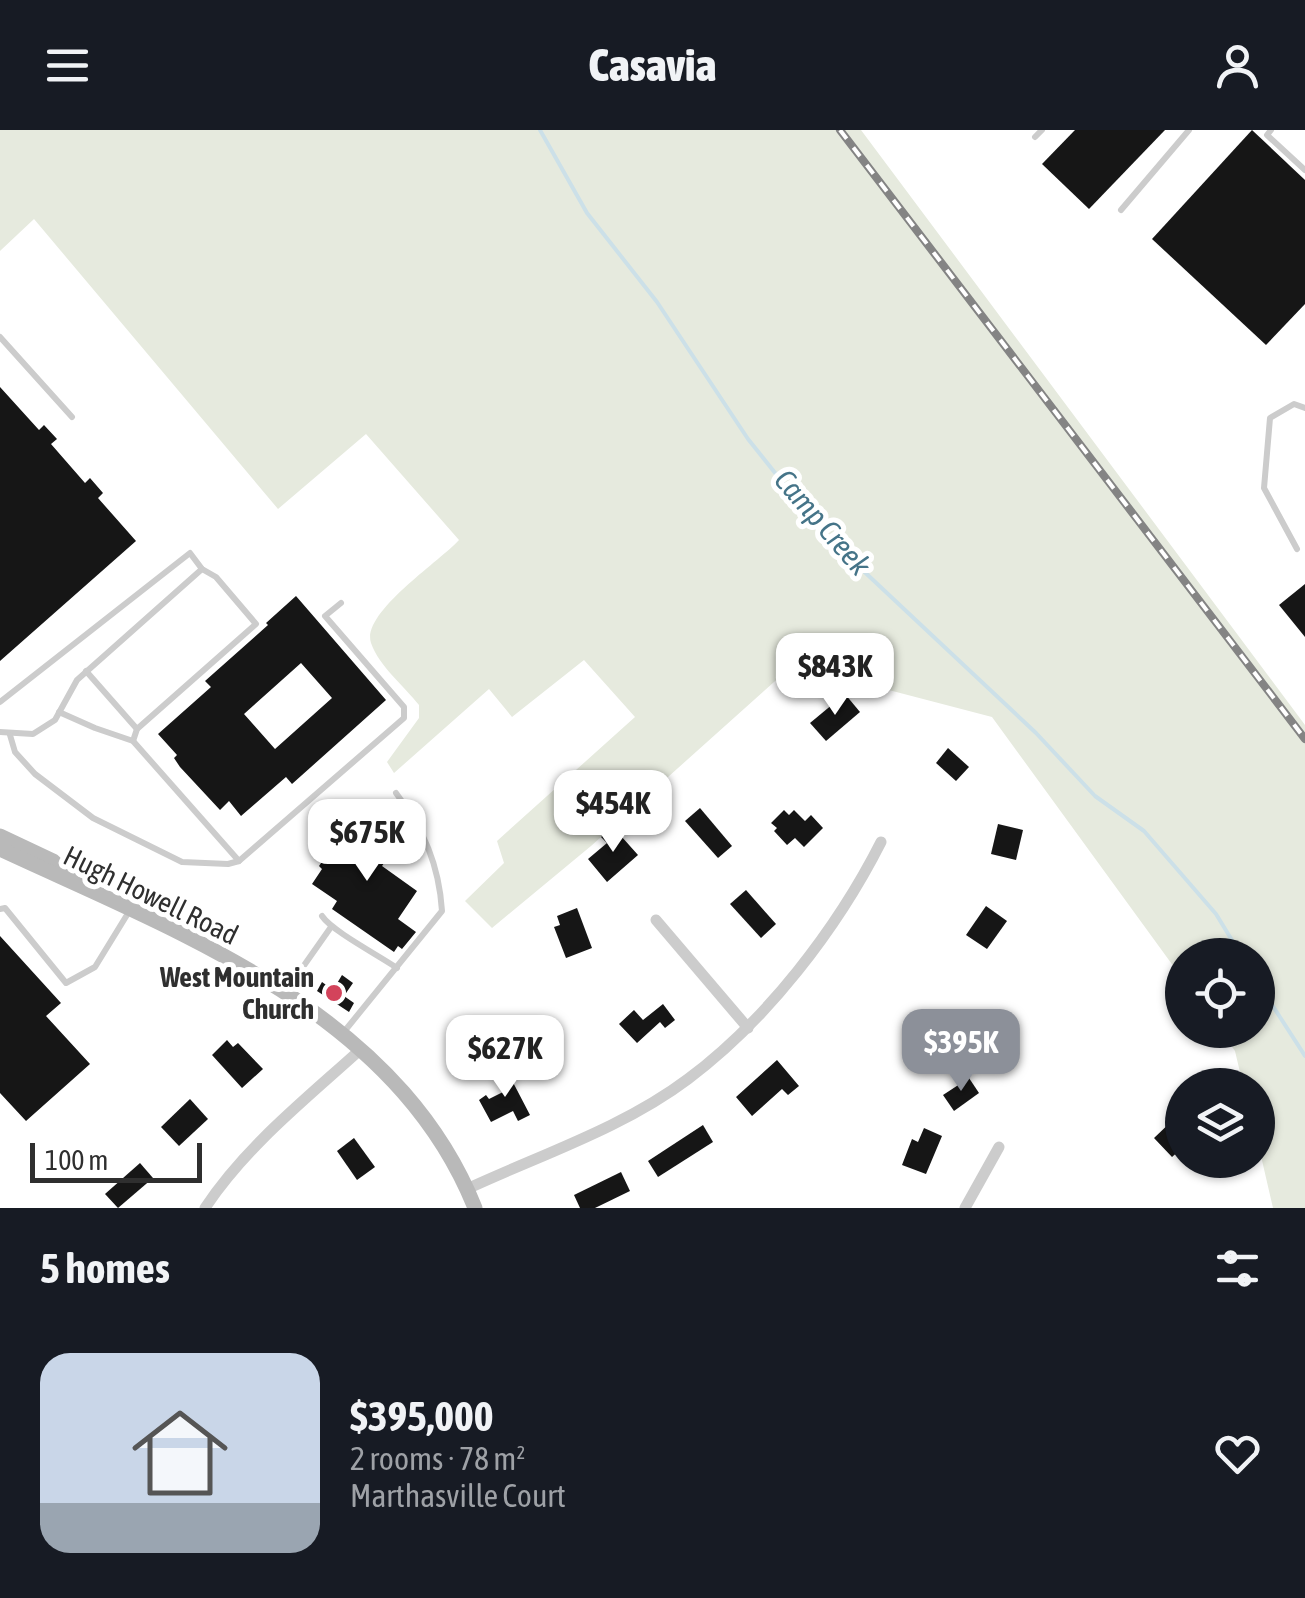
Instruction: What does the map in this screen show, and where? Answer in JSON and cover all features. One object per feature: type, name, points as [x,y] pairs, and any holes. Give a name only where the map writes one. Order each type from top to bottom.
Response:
[{"type":"main road","points":[[0,836],[53,861],[80,887]]},
{"type":"main road","name":"Hugh Howell Road","points":[[0,849],[130,910],[285,992],[344,1032],[406,1096],[468,1189],[475,1208]]},
{"type":"street","points":[[468,1189],[642,1108],[686,1080],[748,1028],[858,887],[880,842]]},
{"type":"street","points":[[656,920],[748,1028]]},
{"type":"street","points":[[205,1208],[253,1148],[361,1050]]},
{"type":"street","points":[[965,1208],[1000,1147]]},
{"type":"lane","points":[[1035,137],[1042,130]]},
{"type":"lane","points":[[1121,210],[1189,130]]},
{"type":"lane","points":[[1271,130],[1267,135],[1305,170]]},
{"type":"lane","points":[[0,337],[72,417]]},
{"type":"lane","points":[[1297,549],[1264,488],[1270,418],[1294,404],[1305,408]]},
{"type":"lane","points":[[0,702],[190,553],[202,569],[216,576],[256,624],[137,728],[134,741]]},
{"type":"lane","points":[[0,732],[33,734],[55,720],[76,680],[202,569]]},
{"type":"lane","points":[[10,735],[14,752],[36,774],[93,818],[182,862],[239,861],[404,718],[404,707],[325,616],[341,602]]},
{"type":"lane","points":[[86,672],[137,728]]},
{"type":"lane","points":[[60,712],[134,741],[239,861]]},
{"type":"lane","points":[[344,1032],[442,911],[437,872],[422,829],[396,793]]},
{"type":"lane","points":[[0,909],[4,908],[66,983],[95,966],[130,910]]},
{"type":"lane","points":[[322,916],[331,926],[396,968]]},
{"type":"lane","points":[[285,992],[331,926]]},
{"type":"shaded area","points":[[0,130],[861,130],[1305,725],[1305,1208],[1273,1208],[1266,1178],[1275,1178],[1275,1068],[1239,1068],[1233,1048],[1275,1048],[1275,938],[1165,938],[1165,955],[992,717],[793,665],[591,846],[492,928],[465,901],[504,863],[497,841],[635,717],[584,660],[512,717],[489,689],[394,773],[387,762],[419,718],[419,705],[380,660],[371,643],[371,631],[389,603],[459,540],[366,434],[278,509],[34,219],[0,251]]},
{"type":"building","points":[[1075,130],[1165,130],[1089,209],[1042,164]]},
{"type":"building","points":[[1252,130],[1305,180],[1305,304],[1266,345],[1152,239]]},
{"type":"building","points":[[0,387],[39,430],[44,425],[57,439],[51,444],[85,483],[90,478],[103,493],[98,498],[136,541],[0,661]]},
{"type":"building","points":[[1305,584],[1305,637],[1279,605]]},
{"type":"building","points":[[296,596],[386,700],[292,784],[286,777],[241,816],[229,801],[220,810],[180,767],[174,758],[177,755],[158,734],[211,687],[205,681]],"holes":[[[301,663],[332,698],[275,749],[244,714]]]},
{"type":"building","points":[[845,694],[860,712],[826,741],[810,723]]},
{"type":"building","points":[[948,748],[969,767],[956,781],[936,763]]},
{"type":"building","points":[[700,808],[732,846],[718,858],[685,821]]},
{"type":"building","points":[[784,810],[789,815],[794,810],[805,821],[811,815],[823,828],[804,847],[795,838],[787,845],[771,823]]},
{"type":"building","points":[[355,814],[398,843],[382,866],[417,891],[398,919],[416,932],[402,949],[398,946],[394,952],[332,909],[337,901],[312,884],[322,869],[319,866]]},
{"type":"building","points":[[998,824],[1023,830],[1016,860],[991,854]]},
{"type":"building","points":[[613,827],[638,855],[607,882],[588,859],[607,843],[601,837]]},
{"type":"building","points":[[746,890],[776,924],[761,938],[730,904]]},
{"type":"building","points":[[986,906],[1007,921],[987,949],[966,935]]},
{"type":"building","points":[[577,908],[592,948],[566,958],[554,927],[560,925],[557,916]]},
{"type":"building","points":[[0,936],[61,1003],[46,1016],[90,1064],[26,1121],[0,1093]]},
{"type":"building","name":"West Mountain Church","points":[[342,975],[353,983],[344,996],[354,1003],[349,1012],[317,991],[322,982],[333,990]]},
{"type":"building","points":[[663,1004],[675,1020],[665,1028],[660,1022],[637,1043],[619,1024],[634,1010],[643,1020]]},
{"type":"building","points":[[227,1040],[233,1047],[238,1043],[263,1069],[242,1088],[212,1055]]},
{"type":"building","points":[[777,1060],[799,1086],[788,1095],[782,1089],[752,1116],[736,1097]]},
{"type":"building","points":[[505,1067],[530,1115],[518,1121],[513,1111],[491,1122],[479,1100],[505,1091],[495,1073]]},
{"type":"building","points":[[969,1078],[979,1093],[954,1111],[943,1095]]},
{"type":"building","points":[[190,1099],[208,1119],[179,1146],[161,1127]]},
{"type":"building","points":[[703,1125],[713,1142],[658,1177],[648,1161]]},
{"type":"building","points":[[924,1128],[942,1136],[926,1174],[902,1165],[912,1139],[918,1142]]},
{"type":"building","points":[[1165,1128],[1165,1150],[1154,1138]]},
{"type":"building","points":[[354,1138],[375,1167],[357,1180],[337,1151]]},
{"type":"building","points":[[140,1163],[153,1178],[118,1208],[105,1194]]},
{"type":"building","points":[[621,1172],[630,1191],[595,1208],[580,1208],[574,1195]]},
{"type":"waterway","name":"Camp Creek","points":[[540,130],[587,213],[657,302],[748,439],[823,533],[1036,733],[1095,796],[1144,831],[1216,914],[1231,938]]},
{"type":"waterway","name":"Camp Creek","points":[[1275,1009],[1305,1056]]},
{"type":"railway","points":[[840,130],[1305,739]]},
{"type":"place","name":"West Mountain Church","points":[[334,993]]}]
